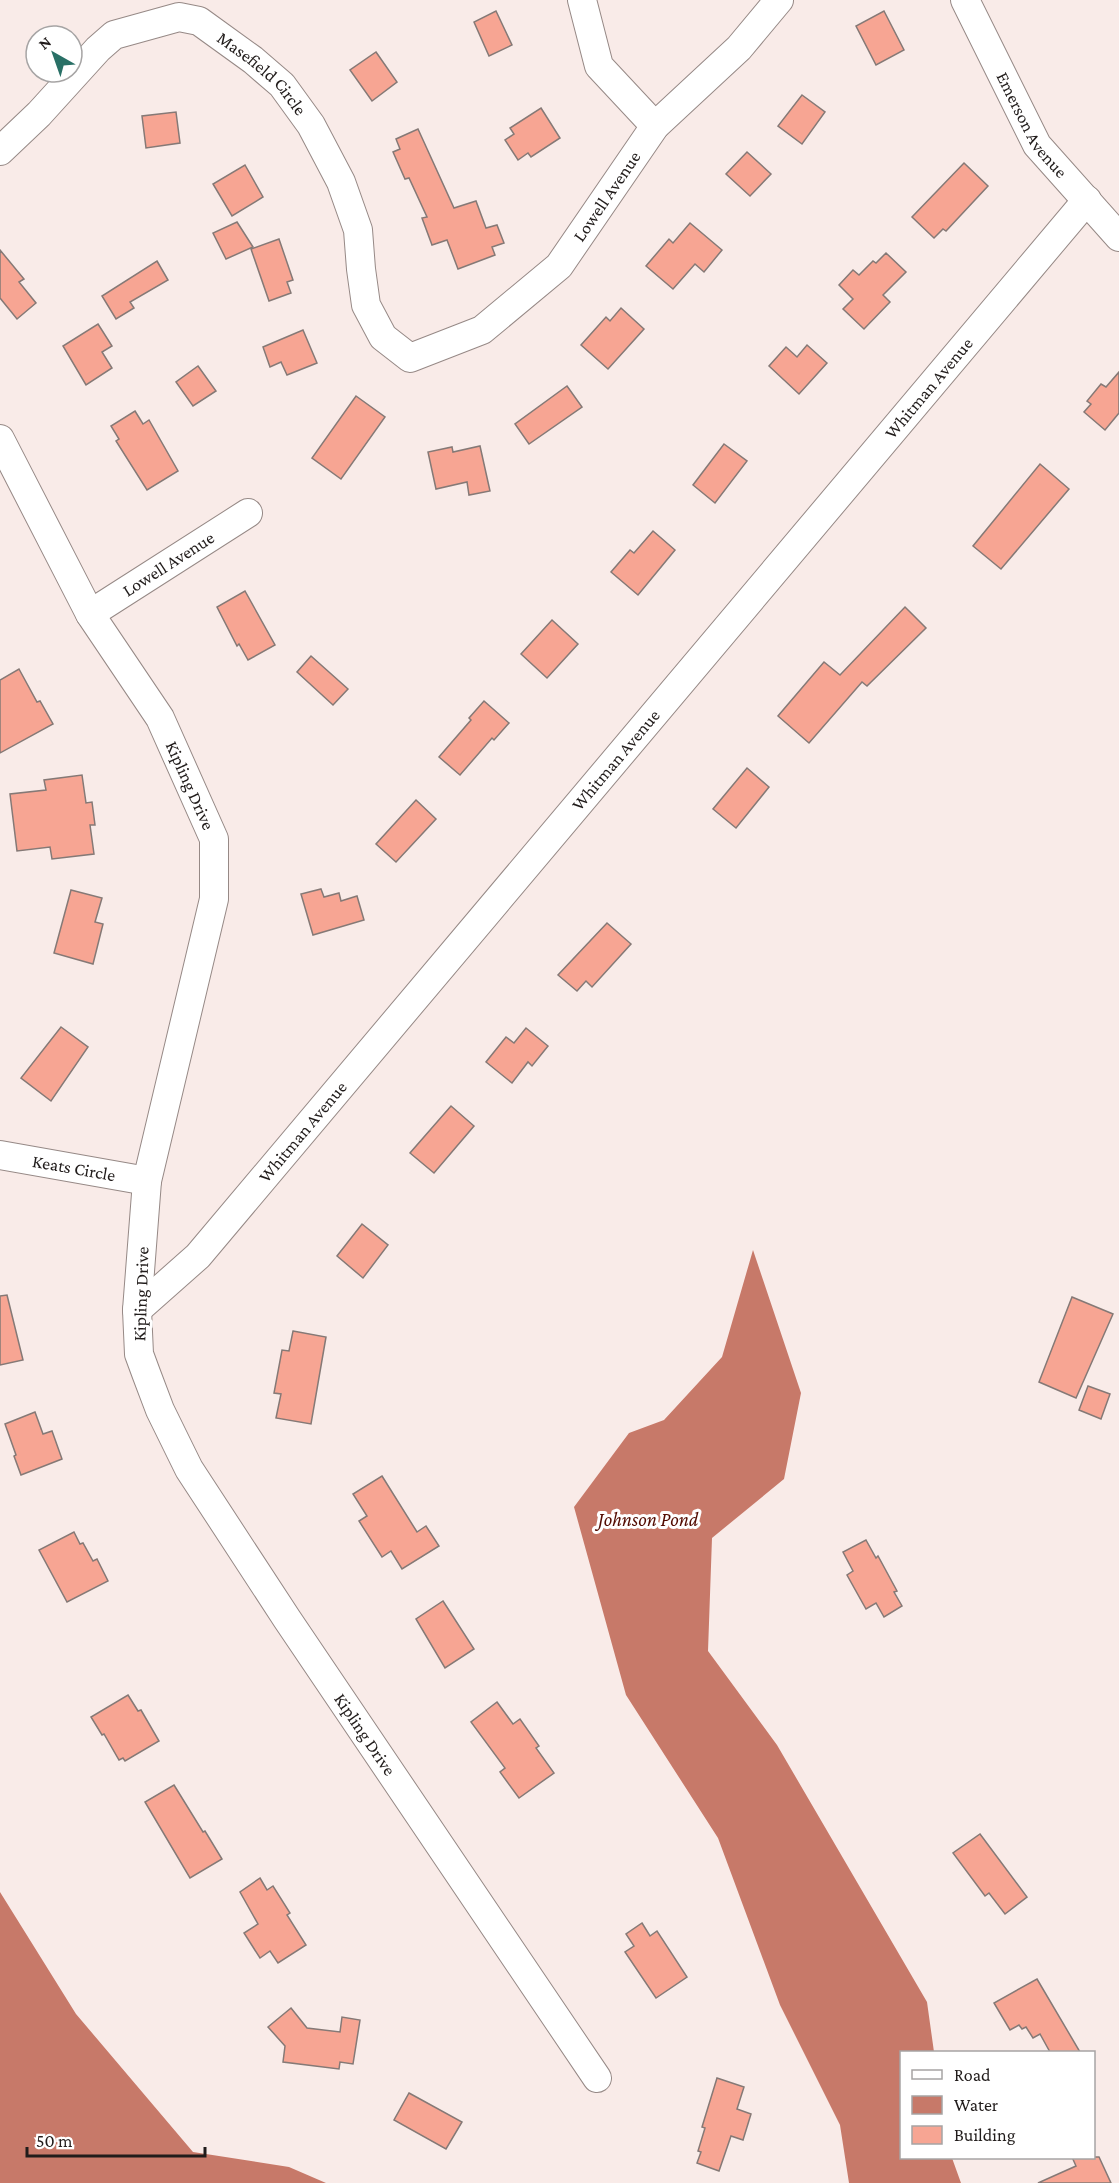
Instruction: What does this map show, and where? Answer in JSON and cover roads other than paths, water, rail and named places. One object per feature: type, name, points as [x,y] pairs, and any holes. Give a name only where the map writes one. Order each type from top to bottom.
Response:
[{"type":"street","points":[[582,0],[599,66],[656,126]]},
{"type":"street","name":"Lowell Avenue","points":[[410,358],[482,330],[559,266],[656,126],[739,48],[779,0]]},
{"type":"street","name":"Emerson Avenue","points":[[965,0],[1037,145],[1119,237]]},
{"type":"street","name":"Masefield Circle","points":[[0,151],[39,114],[98,49],[114,35],[179,17],[199,21],[253,60],[282,85],[311,125],[340,182],[358,230],[366,305],[383,337],[410,358]]},
{"type":"street","name":"Whitman Avenue","points":[[137,1310],[198,1256],[1087,200]]},
{"type":"street","name":"Kipling Drive","points":[[0,439],[90,614],[160,718],[214,839],[214,898],[147,1181],[137,1310],[139,1354],[160,1410],[189,1469],[287,1619],[597,2078]]},
{"type":"street","name":"Lowell Avenue","points":[[90,614],[248,513]]},
{"type":"street","name":"Keats Circle","points":[[0,1155],[147,1181]]},
{"type":"water","name":"Johnson Pond","points":[[753,1250],[801,1393],[784,1479],[712,1538],[708,1651],[777,1745],[927,2002],[934,2051],[900,2051],[900,2159],[952,2159],[961,2183],[849,2183],[840,2125],[780,2005],[718,1838],[626,1695],[574,1507],[629,1433],[664,1420],[722,1357]]},
{"type":"water","points":[[0,1892],[76,2014],[193,2152],[289,2167],[326,2183],[0,2183]]}]
